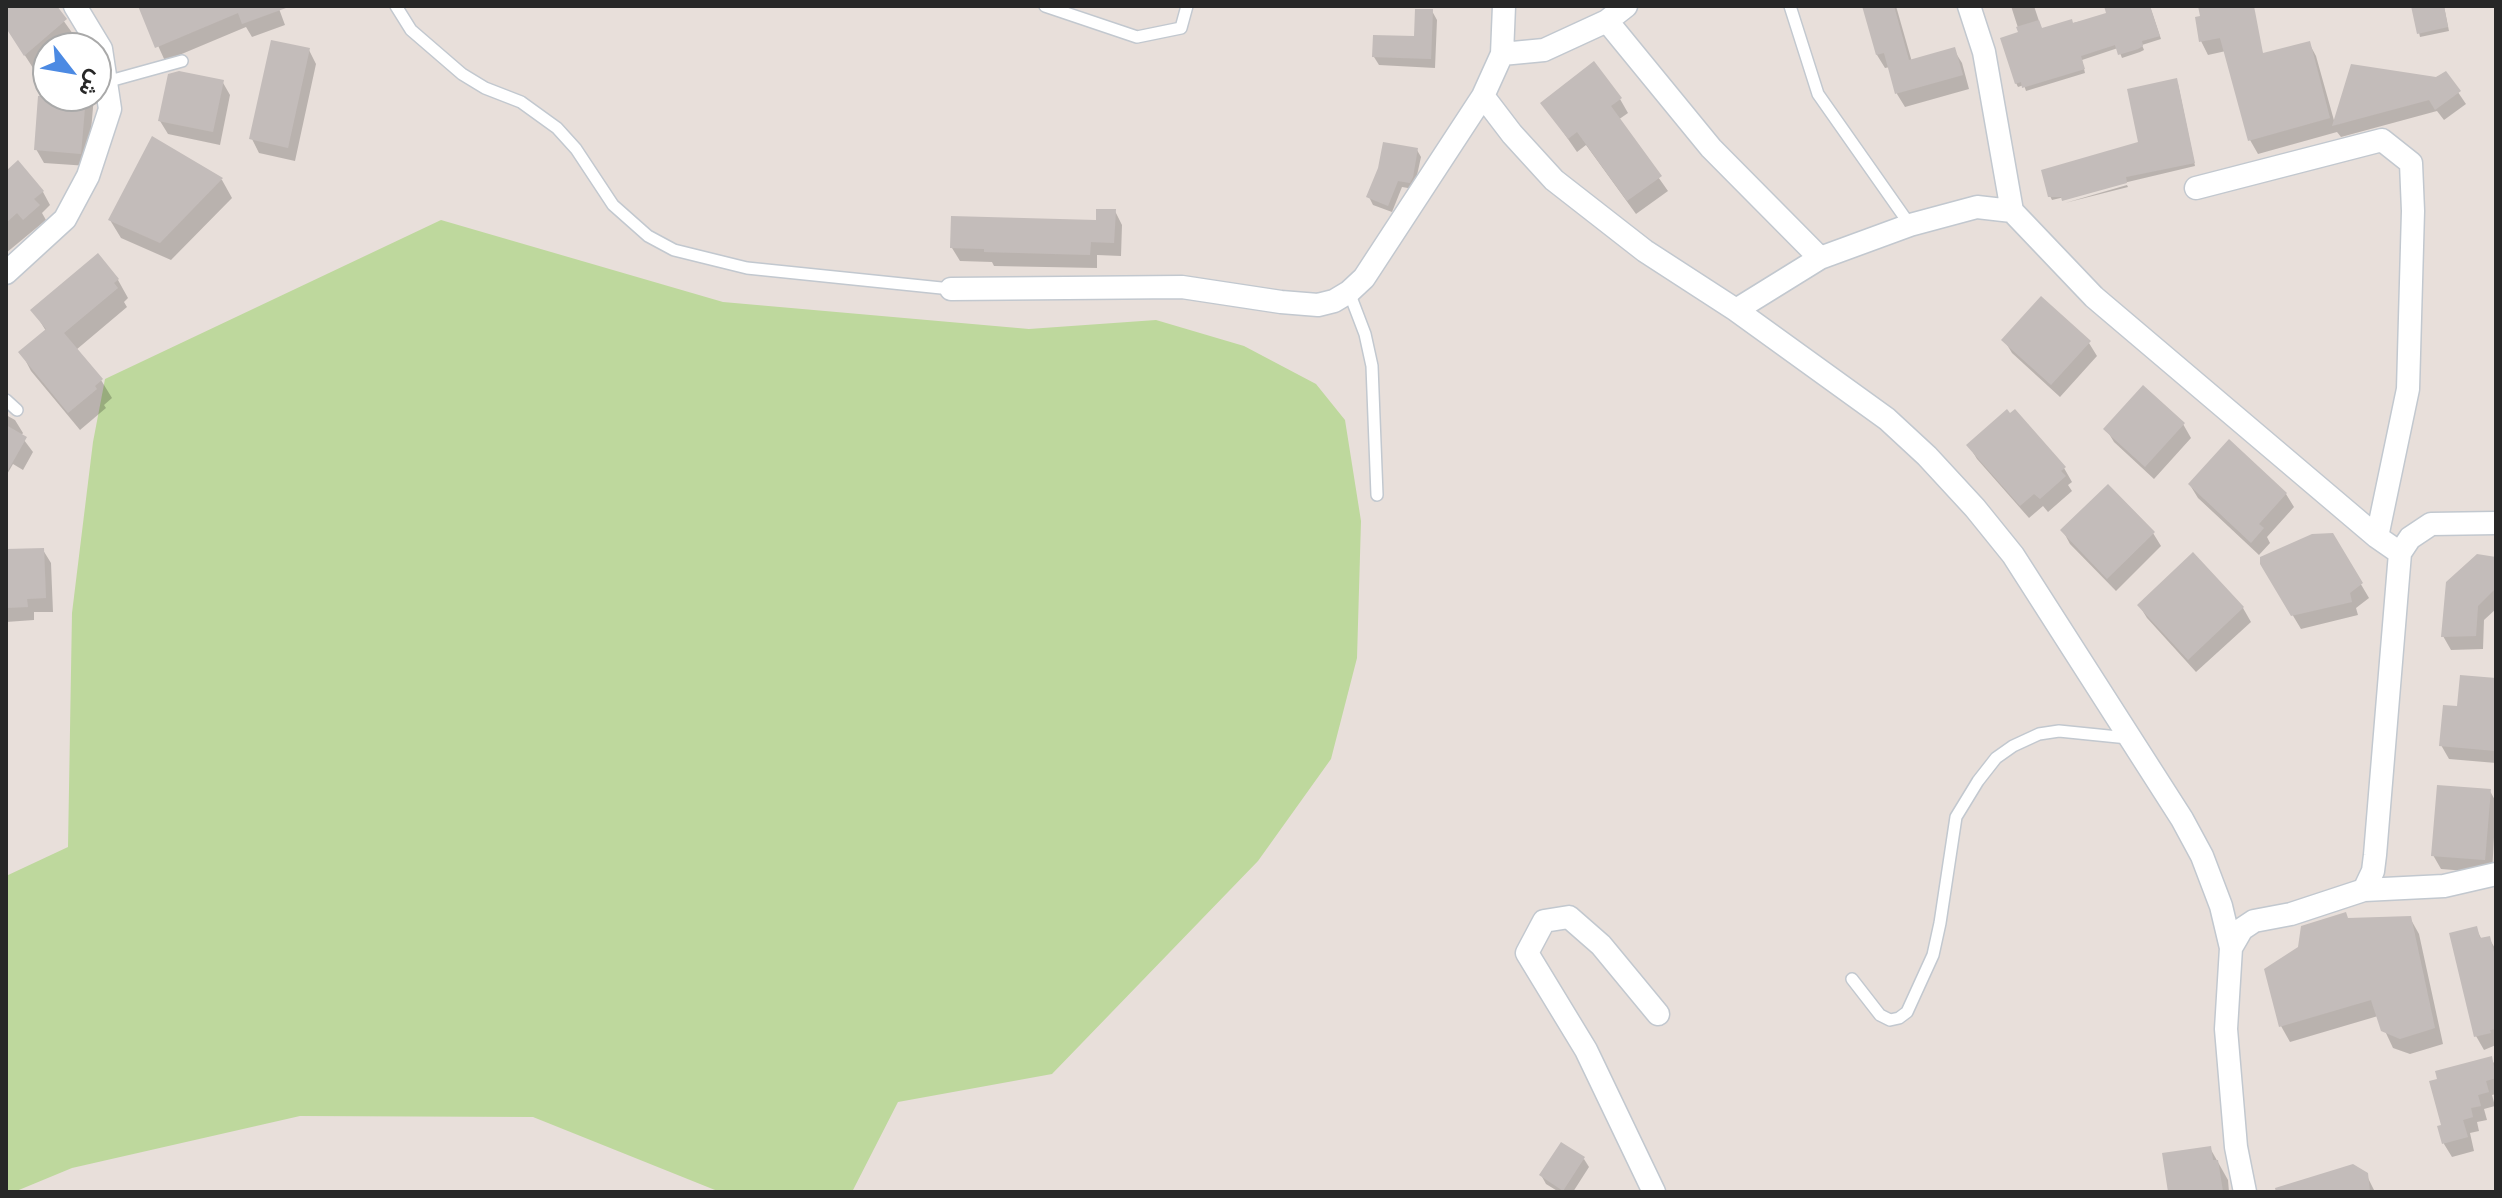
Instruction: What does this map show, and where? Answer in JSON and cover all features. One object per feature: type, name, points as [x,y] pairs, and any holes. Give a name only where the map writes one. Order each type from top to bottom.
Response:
[{"type":"street","points":[[75,6],[91,32]]},
{"type":"street","points":[[951,289],[1182,287],[1318,305],[1334,301],[1364,278],[1483,96],[1502,54],[1504,6]]},
{"type":"street","points":[[1502,54],[1544,50],[1607,21],[1626,6]]},
{"type":"street","points":[[1969,6],[1984,52],[2012,211],[2094,297],[2377,537],[2400,553]]},
{"type":"street","points":[[1607,21],[1711,148],[1820,258]]},
{"type":"street","points":[[1483,96],[1554,180],[1645,251],[1736,310],[1887,419],[1946,477],[2013,555],[2132,738],[2196,844],[2221,906],[2231,948],[2226,1029],[2236,1147],[2245,1192]]},
{"type":"street","points":[[6,273],[65,219],[88,176],[109,112]]},
{"type":"street","points":[[2196,188],[2382,140],[2411,163],[2413,211],[2408,389],[2377,537]]},
{"type":"street","points":[[1736,310],[1820,258],[1910,225],[1977,207],[2012,211]]},
{"type":"street","points":[[2364,890],[2373,871],[2375,855],[2400,553],[2410,538],[2431,524],[2496,523]]},
{"type":"street","points":[[2231,948],[2246,925],[2321,906],[2364,890],[2444,886],[2496,874]]},
{"type":"street","points":[[2221,906],[2266,918]]},
{"type":"street","points":[[1654,1192],[1586,1050],[1527,953],[1544,921],[1569,917],[1601,945],[1658,1014]]},
{"type":"lane","points":[[396,6],[411,30],[450,65],[485,88],[521,102],[557,128],[576,149],[613,205],[648,236],[674,250],[747,268],[951,289]]},
{"type":"lane","points":[[1045,6],[1137,37],[1181,28],[1187,6]]},
{"type":"lane","points":[[1790,6],[1818,94],[1910,225]]},
{"type":"lane","points":[[112,80],[182,61]]},
{"type":"lane","points":[[1349,292],[1365,334],[1372,366],[1377,495]]},
{"type":"lane","points":[[6,400],[17,410]]},
{"type":"lane","points":[[1852,979],[1880,1015],[1890,1020],[1907,1012],[1933,955],[1956,817],[1996,758],[2013,746],[2049,732],[2132,738]]},
{"type":"green space","points":[[441,220],[723,302],[1029,329],[1156,320],[1244,346],[1316,384],[1345,420],[1361,521],[1357,658],[1331,759],[1258,861],[1052,1074],[898,1102],[852,1192],[720,1192],[533,1117],[300,1116],[72,1168],[14,1192],[6,1192],[6,876],[68,847],[72,613],[93,442],[105,379]]},
{"type":"building","points":[[6,6],[57,6],[67,19],[52,32],[32,32],[32,49],[24,56],[6,28]]},
{"type":"building","points":[[138,6],[286,8],[242,24],[238,13],[155,48]]},
{"type":"building","points":[[1862,6],[1894,6],[1909,60],[1955,47],[1963,75],[1895,94],[1884,53],[1876,55]]},
{"type":"building","points":[[2104,6],[2150,6],[2160,36],[2142,41],[2143,46],[2138,49],[2118,55],[2115,45],[2081,56],[2085,69],[2022,88],[2021,82],[2015,84],[2000,38],[2018,32],[2016,27],[2039,20],[2042,28],[2106,13]]},
{"type":"building","points":[[2198,6],[2254,6],[2263,53],[2310,41],[2330,118],[2248,141],[2220,38],[2199,42],[2195,17],[2200,16]]},
{"type":"building","points":[[2411,6],[2444,6],[2448,27],[2417,34]]},
{"type":"building","points":[[1415,9],[1433,9],[1431,59],[1372,57],[1373,35],[1414,36]]},
{"type":"building","points":[[271,40],[310,48],[288,148],[249,139]]},
{"type":"building","points":[[1594,61],[1622,98],[1611,106],[1662,176],[1627,201],[1577,132],[1568,139],[1540,103]]},
{"type":"building","points":[[2351,64],[2436,77],[2446,71],[2461,91],[2435,110],[2429,100],[2332,126]]},
{"type":"building","points":[[179,71],[224,80],[213,132],[158,121],[168,74]]},
{"type":"building","points":[[2177,78],[2195,163],[2126,177],[2127,183],[2062,201],[2061,197],[2048,197],[2041,170],[2138,142],[2127,89]]},
{"type":"building","points":[[37,112],[85,112],[81,154],[34,150]]},
{"type":"building","points":[[152,136],[223,178],[160,243],[108,220]]},
{"type":"building","points":[[1383,142],[1418,148],[1410,183],[1398,181],[1388,206],[1366,197],[1378,168]]},
{"type":"building","points":[[18,160],[44,191],[34,199],[40,205],[23,220],[17,213],[6,223],[6,171]]},
{"type":"building","points":[[1096,209],[1116,209],[1114,243],[1091,242],[1090,255],[950,248],[951,216],[1096,220]]},
{"type":"building","points":[[98,253],[119,279],[114,283],[118,288],[64,333],[103,379],[95,386],[97,389],[68,413],[18,352],[46,329],[30,310]]},
{"type":"building","points":[[2041,296],[2091,341],[2051,385],[2001,340]]},
{"type":"building","points":[[2143,385],[2185,423],[2145,467],[2103,429]]},
{"type":"building","points":[[2007,409],[2010,413],[2015,409],[2066,467],[2061,471],[2066,476],[2040,499],[2034,494],[2020,506],[1966,445]]},
{"type":"building","points":[[6,425],[27,437],[6,474]]},
{"type":"building","points":[[2229,439],[2287,493],[2259,524],[2264,528],[2251,543],[2188,484]]},
{"type":"building","points":[[2108,484],[2155,532],[2107,579],[2060,530]]},
{"type":"building","points":[[2333,533],[2363,583],[2350,593],[2352,602],[2291,616],[2260,564],[2260,557],[2312,534]]},
{"type":"building","points":[[44,548],[46,598],[27,599],[28,607],[6,608],[6,549]]},
{"type":"building","points":[[2193,552],[2244,607],[2188,660],[2137,605]]},
{"type":"building","points":[[2477,554],[2496,557],[2496,588],[2478,606],[2476,636],[2441,637],[2446,582]]},
{"type":"building","points":[[2460,675],[2496,678],[2496,751],[2439,746],[2443,705],[2457,706]]},
{"type":"building","points":[[2437,785],[2491,789],[2485,860],[2431,856]]},
{"type":"building","points":[[2346,912],[2348,918],[2411,916],[2435,1028],[2400,1039],[2381,1031],[2371,1000],[2279,1027],[2264,969],[2298,947],[2301,926]]},
{"type":"building","points":[[2477,926],[2480,938],[2490,936],[2496,960],[2496,1029],[2474,1037],[2449,933]]},
{"type":"building","points":[[2492,1056],[2496,1078],[2486,1081],[2489,1092],[2478,1095],[2481,1106],[2471,1108],[2473,1117],[2463,1120],[2468,1137],[2442,1144],[2437,1126],[2441,1125],[2429,1081],[2437,1079],[2435,1071]]},
{"type":"building","points":[[1561,1142],[1585,1157],[1563,1191],[1539,1175]]},
{"type":"building","points":[[2211,1146],[2213,1160],[2218,1160],[2223,1192],[2168,1192],[2162,1153]]},
{"type":"building","points":[[2353,1164],[2368,1173],[2370,1192],[2276,1192],[2275,1188]]}]
